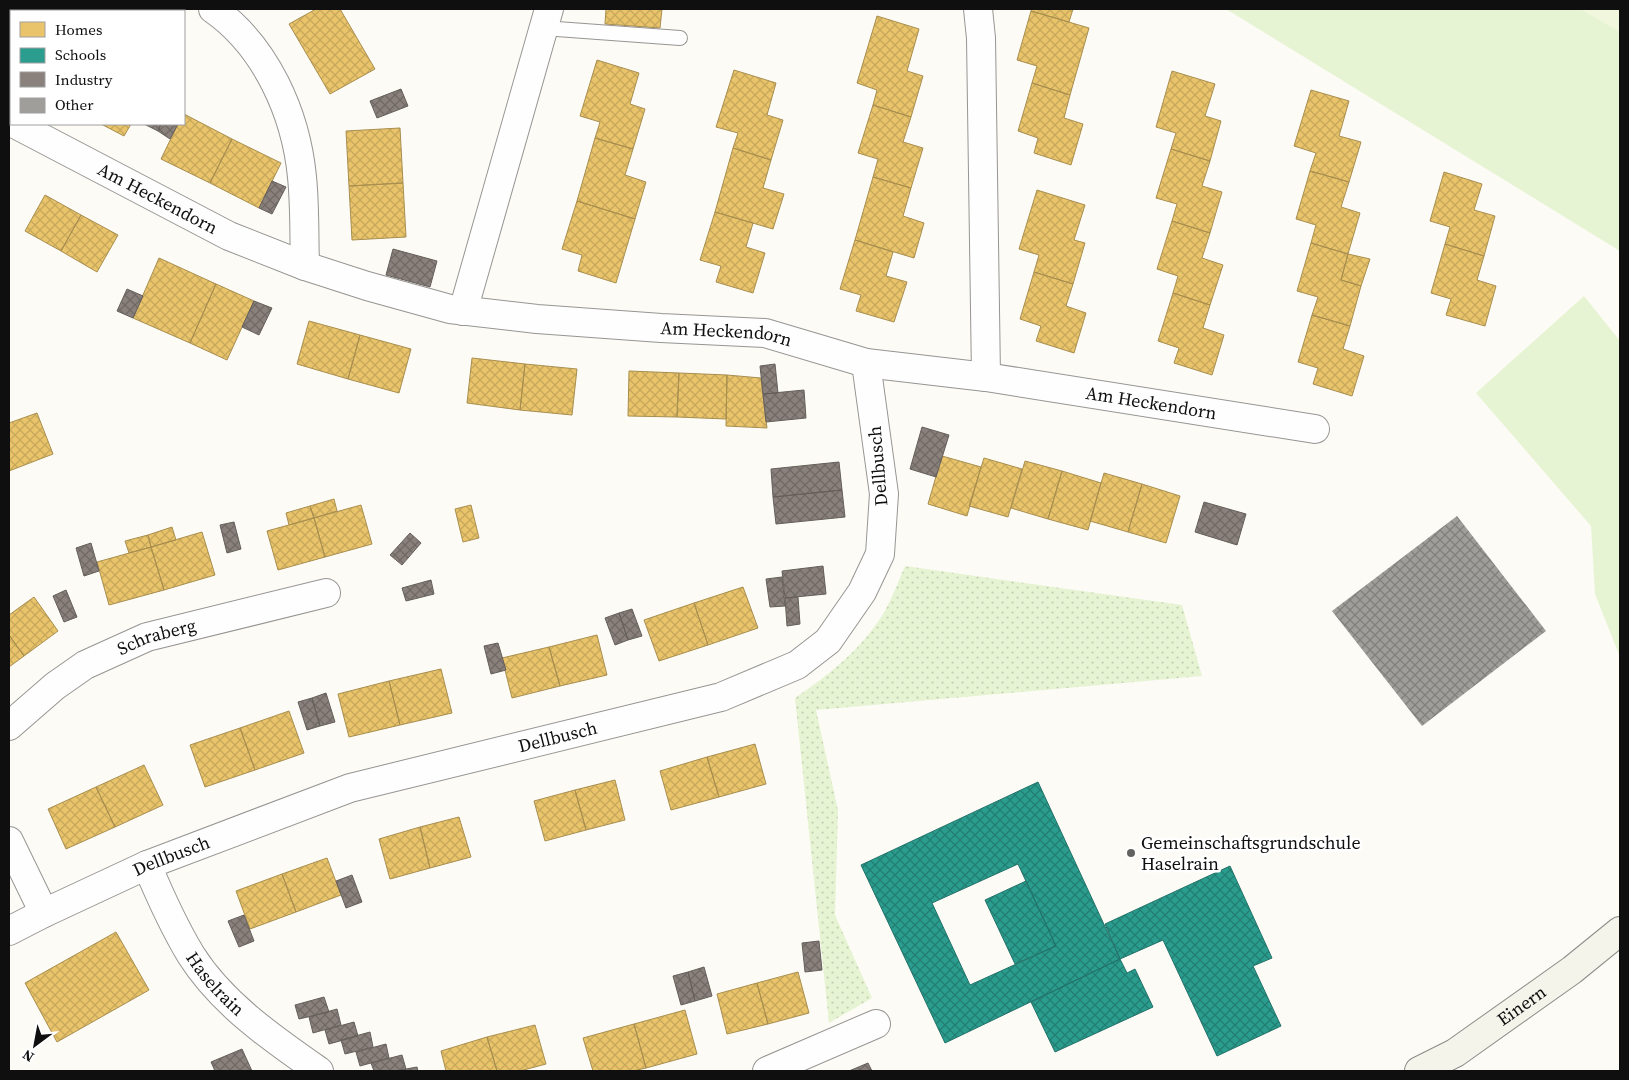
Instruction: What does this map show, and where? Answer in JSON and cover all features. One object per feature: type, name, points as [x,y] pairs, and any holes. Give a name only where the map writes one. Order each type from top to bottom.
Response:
[{"type":"main road","name":"Einern","points":[[1420,1071],[1455,1053],[1572,970],[1620,931]]},
{"type":"street","points":[[213,9],[223,16],[250,44],[272,76],[293,126],[302,177],[304,266]]},
{"type":"street","points":[[978,9],[981,38],[986,378]]},
{"type":"street","points":[[463,311],[546,19]]},
{"type":"street","name":"Am Heckendorn","points":[[16,125],[229,236],[304,266],[367,286],[463,311],[546,320],[765,333],[866,363],[986,378],[1314,429]]},
{"type":"street","name":"Dellbusch","points":[[9,931],[44,912],[148,865],[350,788],[721,697],[797,665],[828,640],[862,592],[880,554],[884,494],[866,363]]},
{"type":"street","name":"Schraberg","points":[[9,726],[55,686],[85,665],[147,637],[326,593]]},
{"type":"street","points":[[9,841],[44,912]]},
{"type":"street","name":"Haselrain","points":[[148,865],[161,898],[175,925],[192,956],[210,979],[230,1001],[258,1026],[319,1071]]},
{"type":"street","points":[[767,1071],[876,1024]]},
{"type":"lane","points":[[546,19],[680,38]]},
{"type":"green space","points":[[1226,9],[1620,9],[1620,251],[1615,248]]},
{"type":"green space","points":[[1580,9],[1620,9],[1620,32]]},
{"type":"green space","points":[[1584,296],[1620,341],[1620,657],[1595,594],[1591,526],[1476,393]]},
{"type":"green space","points":[[905,566],[1182,605],[1202,676],[816,710],[838,810],[835,915],[872,998],[829,1023],[795,698],[843,662],[873,629],[882,616]]},
{"type":"building: Homes","points":[[316,9],[340,9],[375,69],[330,94],[289,24]]},
{"type":"building: Homes","points":[[606,9],[662,9],[660,28],[605,24]]},
{"type":"building: Homes","points":[[1032,9],[1073,9],[1069,22],[1031,11]]},
{"type":"building: Homes","points":[[1031,11],[1089,28],[1070,95],[1032,83],[1037,66],[1017,60]]},
{"type":"building: Homes","points":[[877,16],[919,29],[907,71],[923,76],[911,117],[873,105],[877,90],[857,83]]},
{"type":"building: Homes","points":[[597,60],[639,73],[630,104],[645,109],[633,149],[595,138],[600,122],[580,116]]},
{"type":"building: Homes","points":[[734,70],[776,83],[767,115],[783,120],[771,160],[733,148],[738,133],[716,127]]},
{"type":"building: Homes","points":[[1172,71],[1215,84],[1205,116],[1221,121],[1210,161],[1171,149],[1176,133],[1156,127]]},
{"type":"building: Homes","points":[[1032,83],[1070,95],[1064,118],[1083,124],[1071,165],[1034,153],[1038,138],[1018,131]]},
{"type":"building: Homes","points":[[1311,90],[1349,101],[1339,136],[1361,142],[1349,182],[1310,171],[1316,153],[1294,146]]},
{"type":"building: Homes","points":[[873,105],[911,117],[903,142],[923,148],[911,188],[873,177],[878,159],[858,153]]},
{"type":"building: Homes","points":[[185,115],[232,139],[210,183],[161,159],[178,125],[185,125]]},
{"type":"building: Homes","points":[[103,125],[130,125],[124,136]]},
{"type":"building: Homes","points":[[400,128],[403,183],[349,186],[346,131]]},
{"type":"building: Homes","points":[[595,138],[633,149],[625,175],[646,182],[635,219],[577,201]]},
{"type":"building: Homes","points":[[232,139],[281,163],[259,208],[210,183]]},
{"type":"building: Homes","points":[[733,148],[771,160],[763,188],[784,194],[773,229],[715,212]]},
{"type":"building: Homes","points":[[1171,149],[1210,161],[1202,186],[1222,192],[1210,233],[1172,221],[1177,204],[1156,198]]},
{"type":"building: Homes","points":[[1310,171],[1349,182],[1341,207],[1360,213],[1348,254],[1311,243],[1316,225],[1296,219]]},
{"type":"building: Homes","points":[[1444,172],[1482,184],[1474,210],[1495,216],[1484,256],[1445,244],[1450,227],[1430,221]]},
{"type":"building: Homes","points":[[873,177],[911,188],[903,216],[924,223],[914,258],[855,240]]},
{"type":"building: Homes","points":[[403,183],[406,237],[352,240],[349,186]]},
{"type":"building: Homes","points":[[1037,190],[1085,205],[1074,240],[1085,243],[1073,284],[1034,272],[1039,255],[1019,249]]},
{"type":"building: Homes","points":[[45,195],[81,215],[61,251],[25,231]]},
{"type":"building: Homes","points":[[577,201],[635,219],[616,283],[578,271],[582,255],[562,249]]},
{"type":"building: Homes","points":[[715,212],[753,223],[746,247],[765,253],[753,293],[716,282],[721,266],[700,260]]},
{"type":"building: Homes","points":[[81,215],[118,235],[97,272],[61,251]]},
{"type":"building: Homes","points":[[1172,221],[1210,233],[1202,258],[1223,265],[1210,305],[1173,293],[1178,276],[1157,269]]},
{"type":"building: Homes","points":[[855,240],[893,252],[886,276],[907,282],[894,322],[856,311],[861,295],[840,289]]},
{"type":"building: Homes","points":[[1311,243],[1348,254],[1341,280],[1361,286],[1350,326],[1312,315],[1318,297],[1297,291]]},
{"type":"building: Homes","points":[[1445,244],[1484,256],[1477,280],[1496,286],[1485,326],[1446,315],[1451,299],[1431,293]]},
{"type":"building: Homes","points":[[1348,254],[1370,259],[1361,286],[1341,280]]},
{"type":"building: Homes","points":[[159,258],[216,284],[190,343],[133,318]]},
{"type":"building: Homes","points":[[1034,272],[1073,284],[1066,306],[1086,313],[1074,353],[1036,341],[1041,326],[1020,319]]},
{"type":"building: Homes","points":[[216,284],[254,301],[227,360],[190,343]]},
{"type":"building: Homes","points":[[1173,293],[1210,305],[1203,328],[1224,335],[1212,375],[1174,363],[1179,348],[1158,341]]},
{"type":"building: Homes","points":[[1312,315],[1350,326],[1343,349],[1364,356],[1352,396],[1313,384],[1318,368],[1298,362]]},
{"type":"building: Homes","points":[[309,321],[360,335],[348,379],[297,364]]},
{"type":"building: Homes","points":[[360,335],[411,349],[399,393],[348,379]]},
{"type":"building: Homes","points":[[472,358],[525,364],[520,410],[467,403]]},
{"type":"building: Homes","points":[[525,364],[577,369],[572,415],[520,410]]},
{"type":"building: Homes","points":[[629,371],[679,373],[677,417],[628,416]]},
{"type":"building: Homes","points":[[679,373],[727,375],[726,419],[677,417]]},
{"type":"building: Homes","points":[[727,375],[761,378],[767,428],[726,426]]},
{"type":"building: Homes","points":[[37,413],[53,454],[9,471],[9,423]]},
{"type":"building: Homes","points":[[942,456],[981,467],[967,516],[928,504]]},
{"type":"building: Homes","points":[[984,458],[1022,469],[1008,517],[969,506]]},
{"type":"building: Homes","points":[[1025,461],[1062,471],[1048,519],[1011,508]]},
{"type":"building: Homes","points":[[1062,471],[1101,483],[1088,530],[1048,519]]},
{"type":"building: Homes","points":[[1104,473],[1142,484],[1128,532],[1090,521]]},
{"type":"building: Homes","points":[[1142,484],[1180,496],[1166,543],[1128,532]]},
{"type":"building: Homes","points":[[334,499],[337,511],[314,518],[310,506]]},
{"type":"building: Homes","points":[[361,505],[372,544],[325,557],[314,518]]},
{"type":"building: Homes","points":[[471,505],[479,538],[463,542],[455,509]]},
{"type":"building: Homes","points":[[310,506],[314,518],[289,525],[286,513]]},
{"type":"building: Homes","points":[[314,518],[325,557],[278,570],[267,531]]},
{"type":"building: Homes","points":[[172,527],[176,540],[151,547],[148,535]]},
{"type":"building: Homes","points":[[202,532],[215,575],[164,590],[151,547]]},
{"type":"building: Homes","points":[[148,535],[151,547],[129,553],[125,541]]},
{"type":"building: Homes","points":[[151,547],[164,590],[109,605],[97,562]]},
{"type":"building: Homes","points":[[743,587],[758,628],[708,645],[694,603]]},
{"type":"building: Homes","points":[[34,597],[58,631],[24,656],[9,635],[9,615]]},
{"type":"building: Homes","points":[[694,603],[708,645],[659,661],[644,620]]},
{"type":"building: Homes","points":[[9,635],[24,656],[9,667]]},
{"type":"building: Homes","points":[[597,635],[607,675],[560,686],[549,647]]},
{"type":"building: Homes","points":[[549,647],[560,686],[512,698],[502,658]]},
{"type":"building: Homes","points":[[441,669],[452,713],[400,725],[389,681]]},
{"type":"building: Homes","points":[[389,681],[400,725],[349,737],[338,694]]},
{"type":"building: Homes","points":[[289,711],[304,753],[255,770],[240,728]]},
{"type":"building: Homes","points":[[240,728],[255,770],[205,787],[190,745]]},
{"type":"building: Homes","points":[[755,744],[766,784],[719,797],[707,757]]},
{"type":"building: Homes","points":[[707,757],[719,797],[671,810],[660,771]]},
{"type":"building: Homes","points":[[144,765],[163,805],[115,827],[96,787]]},
{"type":"building: Homes","points":[[615,780],[625,820],[586,830],[575,790]]},
{"type":"building: Homes","points":[[96,787],[115,827],[66,849],[48,809]]},
{"type":"building: Homes","points":[[575,790],[586,830],[545,841],[534,801]]},
{"type":"building: Homes","points":[[459,817],[471,857],[430,868],[420,827]]},
{"type":"building: Homes","points":[[420,827],[430,868],[390,879],[379,839]]},
{"type":"building: Homes","points":[[327,858],[341,895],[296,912],[282,874]]},
{"type":"building: Homes","points":[[282,874],[296,912],[250,929],[236,891]]},
{"type":"building: Homes","points":[[116,932],[149,990],[57,1042],[25,983]]},
{"type":"building: Homes","points":[[798,972],[809,1013],[768,1024],[757,983]]},
{"type":"building: Homes","points":[[757,983],[768,1024],[727,1034],[717,994]]},
{"type":"building: Homes","points":[[685,1010],[697,1054],[646,1068],[634,1024]]},
{"type":"building: Homes","points":[[634,1024],[646,1068],[633,1071],[593,1071],[583,1038]]},
{"type":"building: Homes","points":[[535,1025],[546,1064],[520,1071],[497,1071],[487,1037]]},
{"type":"building: Homes","points":[[487,1037],[497,1071],[446,1071],[441,1051]]},
{"type":"building: Schools","points":[[1038,782],[1120,959],[945,1043],[861,865]],"holes":[[[1018,864],[1056,946],[970,985],[932,903]]]},
{"type":"building: Schools","points":[[1230,866],[1272,958],[1253,966],[1281,1026],[1217,1056],[1163,940],[1120,959],[1105,924]]},
{"type":"building: Schools","points":[[1026,881],[1056,946],[1015,964],[985,900]]},
{"type":"building: Schools","points":[[1120,959],[1127,973],[1135,969],[1153,1007],[1055,1052],[1031,1002]]},
{"type":"building: Industry","points":[[401,89],[408,106],[377,118],[370,101]]},
{"type":"building: Industry","points":[[146,125],[161,125],[158,131]]},
{"type":"building: Industry","points":[[161,125],[177,125],[170,139],[158,131]]},
{"type":"building: Industry","points":[[272,181],[286,187],[272,214],[259,208]]},
{"type":"building: Industry","points":[[393,249],[437,261],[430,287],[386,275]]},
{"type":"building: Industry","points":[[127,289],[143,296],[133,318],[117,311]]},
{"type":"building: Industry","points":[[254,301],[272,308],[259,335],[242,327]]},
{"type":"building: Industry","points":[[775,364],[778,393],[763,394],[760,366]]},
{"type":"building: Industry","points":[[804,390],[806,418],[766,422],[763,394]]},
{"type":"building: Industry","points":[[922,427],[949,435],[936,477],[910,469]]},
{"type":"building: Industry","points":[[839,462],[842,490],[773,497],[771,469]]},
{"type":"building: Industry","points":[[842,490],[845,517],[776,524],[773,497]]},
{"type":"building: Industry","points":[[1204,502],[1246,514],[1237,545],[1195,532]]},
{"type":"building: Industry","points":[[234,522],[241,549],[227,553],[220,525]]},
{"type":"building: Industry","points":[[410,533],[421,543],[402,565],[390,555]]},
{"type":"building: Industry","points":[[91,543],[99,571],[84,576],[76,548]]},
{"type":"building: Industry","points":[[823,566],[826,594],[785,598],[782,571]]},
{"type":"building: Industry","points":[[782,577],[785,606],[770,607],[766,579]]},
{"type":"building: Industry","points":[[431,580],[434,594],[406,601],[402,588]]},
{"type":"building: Industry","points":[[66,590],[77,617],[64,622],[53,596]]},
{"type":"building: Industry","points":[[798,597],[800,624],[787,626],[785,598]]},
{"type":"building: Industry","points":[[632,609],[642,636],[628,640],[619,613]]},
{"type":"building: Industry","points":[[619,613],[628,640],[615,645],[605,618]]},
{"type":"building: Industry","points":[[498,643],[506,670],[491,674],[484,646]]},
{"type":"building: Industry","points":[[326,693],[335,722],[320,726],[312,698]]},
{"type":"building: Industry","points":[[312,698],[320,726],[307,730],[298,702]]},
{"type":"building: Industry","points":[[352,875],[362,902],[346,908],[336,881]]},
{"type":"building: Industry","points":[[244,915],[254,941],[239,947],[228,921]]},
{"type":"building: Industry","points":[[819,941],[822,970],[805,972],[802,943]]},
{"type":"building: Industry","points":[[704,967],[712,996],[695,1001],[688,972]]},
{"type":"building: Industry","points":[[688,972],[695,1001],[681,1005],[673,976]]},
{"type":"building: Industry","points":[[324,997],[329,1012],[299,1019],[295,1005]]},
{"type":"building: Industry","points":[[337,1009],[341,1025],[313,1033],[309,1017]]},
{"type":"building: Industry","points":[[354,1022],[358,1036],[329,1044],[325,1030]]},
{"type":"building: Industry","points":[[370,1032],[373,1047],[345,1054],[341,1040]]},
{"type":"building: Industry","points":[[386,1044],[389,1058],[360,1066],[356,1052]]},
{"type":"building: Industry","points":[[242,1049],[252,1071],[215,1071],[211,1062]]},
{"type":"building: Industry","points":[[402,1055],[406,1069],[374,1071],[371,1063]]},
{"type":"building: Industry","points":[[868,1063],[872,1071],[849,1071]]},
{"type":"building: Industry","points":[[417,1067],[418,1071],[398,1071],[406,1069]]},
{"type":"building: Other","points":[[1457,516],[1546,631],[1422,726],[1332,611]]},
{"type":"place","name":"Gemeinschaftsgrundschule Haselrain","points":[[1131,853]]}]
